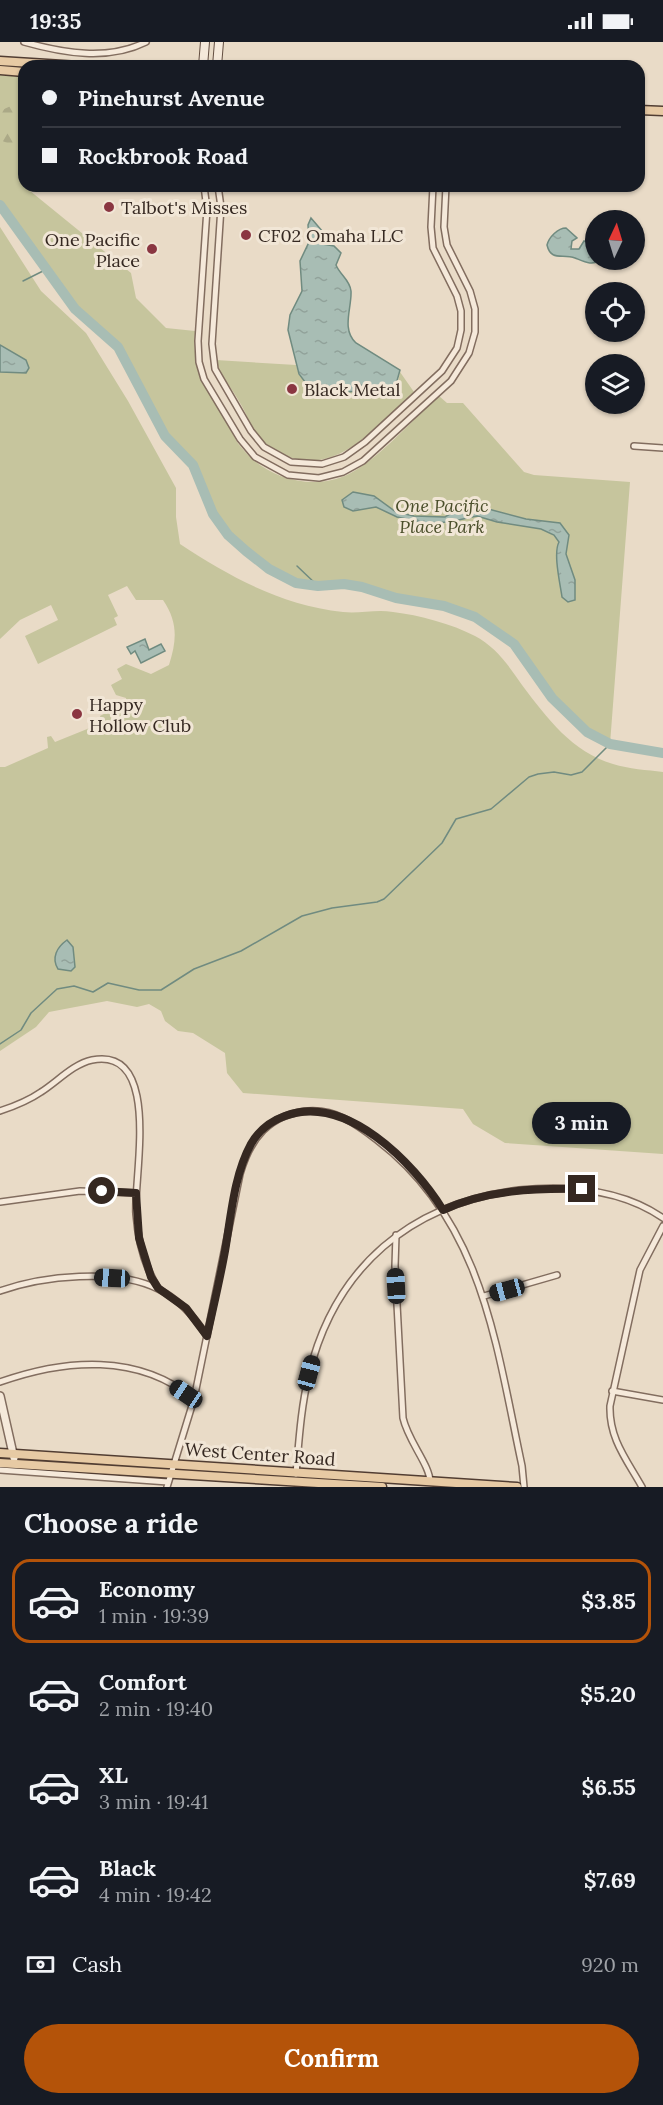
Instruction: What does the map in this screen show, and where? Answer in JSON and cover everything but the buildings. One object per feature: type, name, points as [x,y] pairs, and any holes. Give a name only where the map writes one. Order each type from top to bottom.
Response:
[{"type":"main road","points":[[204,60],[205,42]]},
{"type":"main road","points":[[218,60],[219,42]]},
{"type":"main road","points":[[0,61],[18,62]]},
{"type":"main road","points":[[0,70],[18,72]]},
{"type":"main road","points":[[645,110],[663,111]]},
{"type":"main road","name":"West Center Road","points":[[0,1453],[517,1487]]},
{"type":"main road","name":"West Center Road","points":[[0,1463],[169,1481],[382,1487]]},
{"type":"street","points":[[24,42],[74,52],[103,53],[123,50],[146,42]]},
{"type":"street","points":[[205,192],[207,209],[198,351],[202,372],[210,391],[250,452],[276,470],[305,478],[332,476],[357,465],[452,381],[465,363],[473,342],[475,313],[470,291],[447,245],[444,227],[446,192]]},
{"type":"street","points":[[219,192],[221,207],[212,344],[215,369],[260,442],[280,457],[305,464],[335,461],[355,450],[442,371],[457,348],[461,330],[461,311],[457,296],[433,248],[431,227],[433,192]]},
{"type":"street","points":[[634,446],[663,448]]},
{"type":"street","points":[[0,1111],[28,1101],[78,1066],[96,1060],[117,1064],[131,1077],[140,1114],[136,1193],[139,1238],[151,1277],[158,1288]]},
{"type":"street","points":[[0,1470],[169,1481],[194,1399],[243,1165],[255,1138],[267,1125],[298,1112],[326,1112],[351,1121],[388,1148],[414,1173],[443,1210],[469,1257],[484,1296],[522,1466],[524,1487]]},
{"type":"street","points":[[296,1473],[304,1394],[318,1343],[335,1308],[359,1270],[376,1251],[396,1235],[443,1210],[506,1192],[534,1189],[582,1189],[602,1192],[630,1201],[663,1218]]},
{"type":"street","points":[[0,1202],[38,1194],[80,1191],[136,1193]]},
{"type":"street","points":[[642,1487],[613,1435],[610,1414],[612,1392],[640,1270],[663,1226]]},
{"type":"street","points":[[396,1235],[395,1266],[403,1418],[410,1439],[428,1470],[430,1482]]},
{"type":"street","points":[[484,1296],[557,1275]]},
{"type":"street","points":[[0,1291],[49,1279],[96,1277],[133,1281],[158,1288],[182,1305],[207,1336]]},
{"type":"street","points":[[0,1382],[61,1366],[119,1366],[153,1376],[194,1399]]},
{"type":"street","points":[[612,1392],[663,1400]]},
{"type":"street","points":[[0,1396],[15,1464]]},
{"type":"green space","name":"One Pacific Place Park","points":[[0,75],[18,76],[18,192],[31,192],[131,273],[136,298],[166,328],[195,331],[198,370],[234,437],[251,458],[276,474],[305,482],[320,482],[349,474],[384,449],[439,396],[447,403],[463,403],[524,472],[534,475],[630,482],[610,744],[594,737],[575,722],[552,698],[523,654],[491,626],[460,611],[396,598],[372,589],[344,584],[318,586],[296,583],[269,569],[228,535],[207,502],[193,465],[165,436],[118,347],[75,309],[0,205]]},
{"type":"green space","points":[[18,103],[18,141],[12,145],[0,140],[2,110]]},
{"type":"green space","name":"Happy Hollow Club","points":[[0,227],[41,291],[86,333],[128,401],[176,488],[176,517],[180,544],[238,579],[299,603],[343,612],[403,613],[456,628],[483,640],[507,664],[551,721],[585,751],[598,759],[619,766],[663,772],[663,1154],[505,1143],[473,1124],[463,1109],[243,1093],[227,1073],[225,1053],[193,1033],[178,1031],[165,1021],[161,1011],[149,1004],[137,1007],[107,1001],[49,1012],[36,1027],[0,1051],[0,767],[5,767],[48,748],[47,737],[51,736],[55,742],[102,723],[100,716],[115,708],[127,712],[126,698],[116,695],[111,685],[122,679],[117,669],[126,664],[151,674],[169,665],[175,631],[163,600],[136,600],[127,586],[108,595],[118,616],[114,618],[117,625],[38,664],[25,636],[58,620],[51,605],[20,620],[0,639]]},
{"type":"green space","points":[[216,360],[296,365],[299,375],[323,393],[357,391],[386,395],[398,383],[400,372],[414,392],[374,430],[344,452],[310,461],[282,454],[265,443],[255,431]]},
{"type":"water","points":[[311,218],[323,232],[323,244],[334,246],[341,253],[336,265],[351,291],[348,325],[352,337],[356,343],[400,370],[395,388],[381,396],[357,391],[329,394],[308,386],[299,374],[288,330],[290,315],[302,291],[300,261],[309,242],[308,225]]},
{"type":"water","points":[[563,228],[577,238],[572,241],[571,249],[579,249],[585,241],[585,262],[551,254],[547,245],[554,234]]},
{"type":"water","points":[[0,345],[26,360],[29,368],[26,373],[0,372]]},
{"type":"water","points":[[353,492],[374,496],[396,512],[414,516],[445,517],[462,507],[477,506],[526,519],[560,523],[569,535],[566,554],[575,580],[575,600],[568,602],[562,597],[557,561],[559,542],[554,535],[541,529],[497,522],[477,516],[449,522],[426,523],[397,517],[376,507],[353,511],[344,507],[342,500]]},
{"type":"water","points":[[145,639],[149,650],[161,644],[165,651],[141,663],[135,651],[131,654],[127,647]]},
{"type":"water","points":[[67,940],[73,947],[75,967],[71,971],[58,969],[55,961],[58,949]]},
{"type":"waterway","points":[[0,205],[75,309],[118,347],[165,436],[193,465],[213,514],[228,535],[246,551],[269,569],[296,583],[318,586],[344,584],[362,587],[396,598],[444,606],[475,617],[514,644],[552,698],[587,732],[610,744],[663,753]]},
{"type":"waterway","points":[[23,281],[47,269]]},
{"type":"waterway","points":[[297,566],[318,586]]},
{"type":"waterway","points":[[0,1044],[21,1030],[31,1013],[57,989],[74,986],[93,992],[108,983],[139,990],[161,990],[194,969],[241,951],[302,916],[384,899],[442,843],[456,819],[491,809],[529,777],[554,772],[571,775],[582,772],[610,744]]},
{"type":"place","name":"Talbot's Misses","points":[[109,207]]},
{"type":"place","name":"CF02 Omaha LLC","points":[[246,235]]},
{"type":"place","name":"One Pacific Place","points":[[152,249]]},
{"type":"place","name":"Black Metal","points":[[292,389]]},
{"type":"place","name":"Happy Hollow Club","points":[[77,714]]},
{"type":"route","points":[[102,1191],[136,1193],[139,1238],[151,1277],[158,1288],[186,1308],[207,1336],[244,1161],[258,1133],[267,1125],[289,1114],[308,1111],[326,1112],[343,1117],[363,1128],[402,1160],[443,1210],[506,1192],[534,1189],[582,1189]]}]
